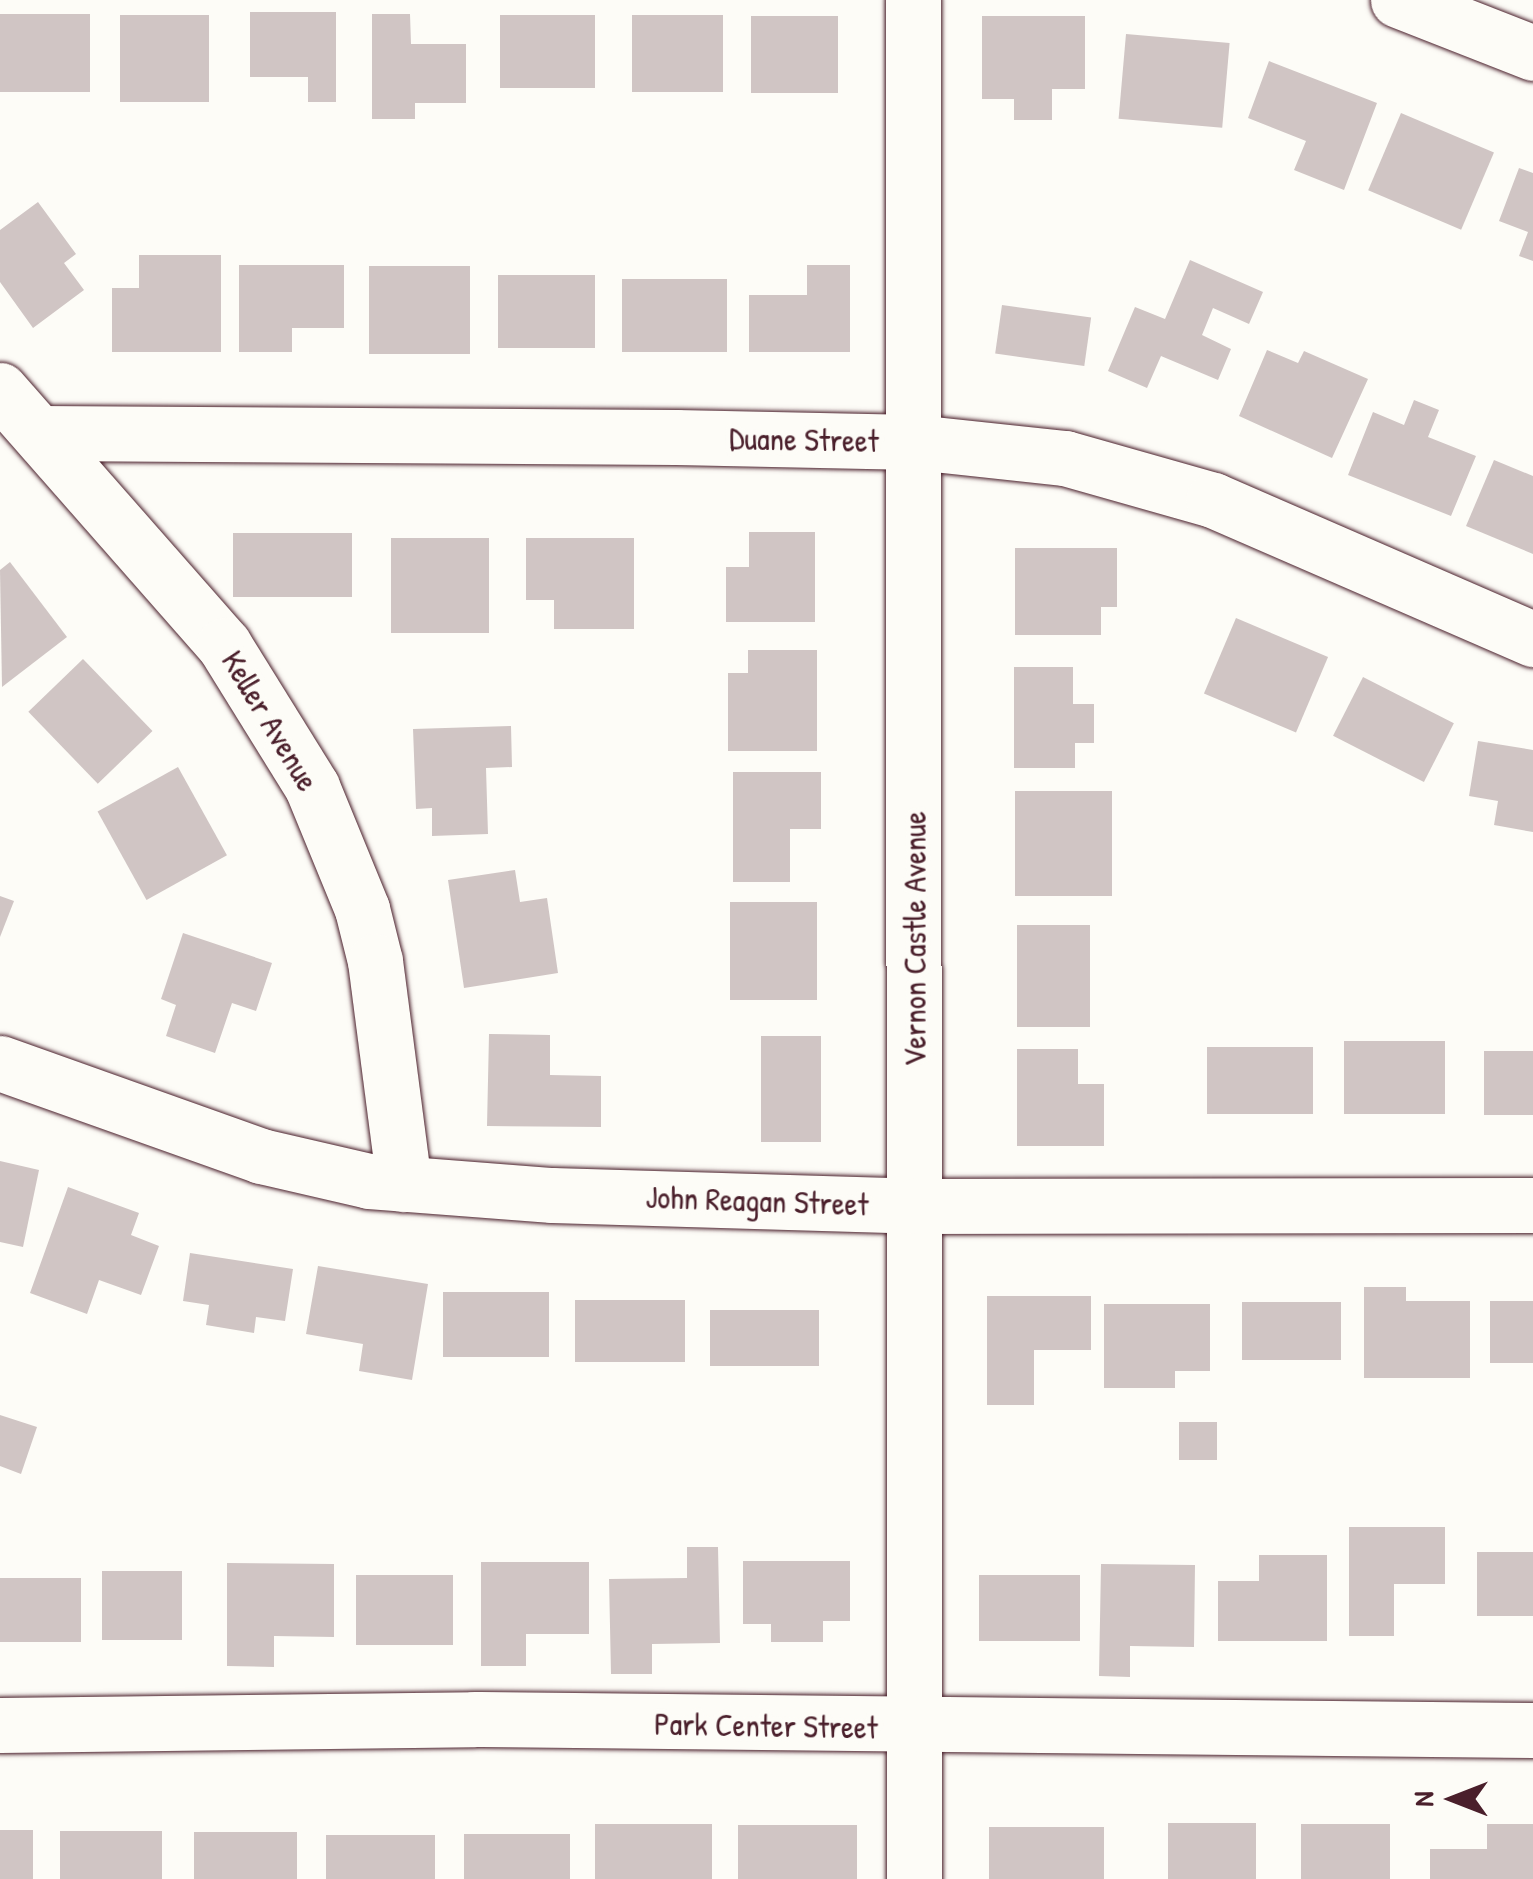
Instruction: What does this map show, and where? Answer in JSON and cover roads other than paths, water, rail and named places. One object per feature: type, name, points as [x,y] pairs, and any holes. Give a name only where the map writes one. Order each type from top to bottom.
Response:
[{"type":"street","name":"Vernon Castle Avenue","points":[[913,0],[914,1879]]},
{"type":"street","points":[[1398,0],[1533,53]]},
{"type":"street","name":"Keller Avenue","points":[[0,390],[224,644],[312,786],[370,944],[404,1184]]},
{"type":"street","name":"Duane Street","points":[[40,434],[915,442],[1065,458],[1214,500],[1533,638]]},
{"type":"street","name":"John Reagan Street","points":[[0,1063],[260,1156],[404,1184],[916,1206],[1533,1205]]},
{"type":"street","name":"Park Center Street","points":[[0,1725],[474,1719],[915,1729],[1533,1730]]}]
